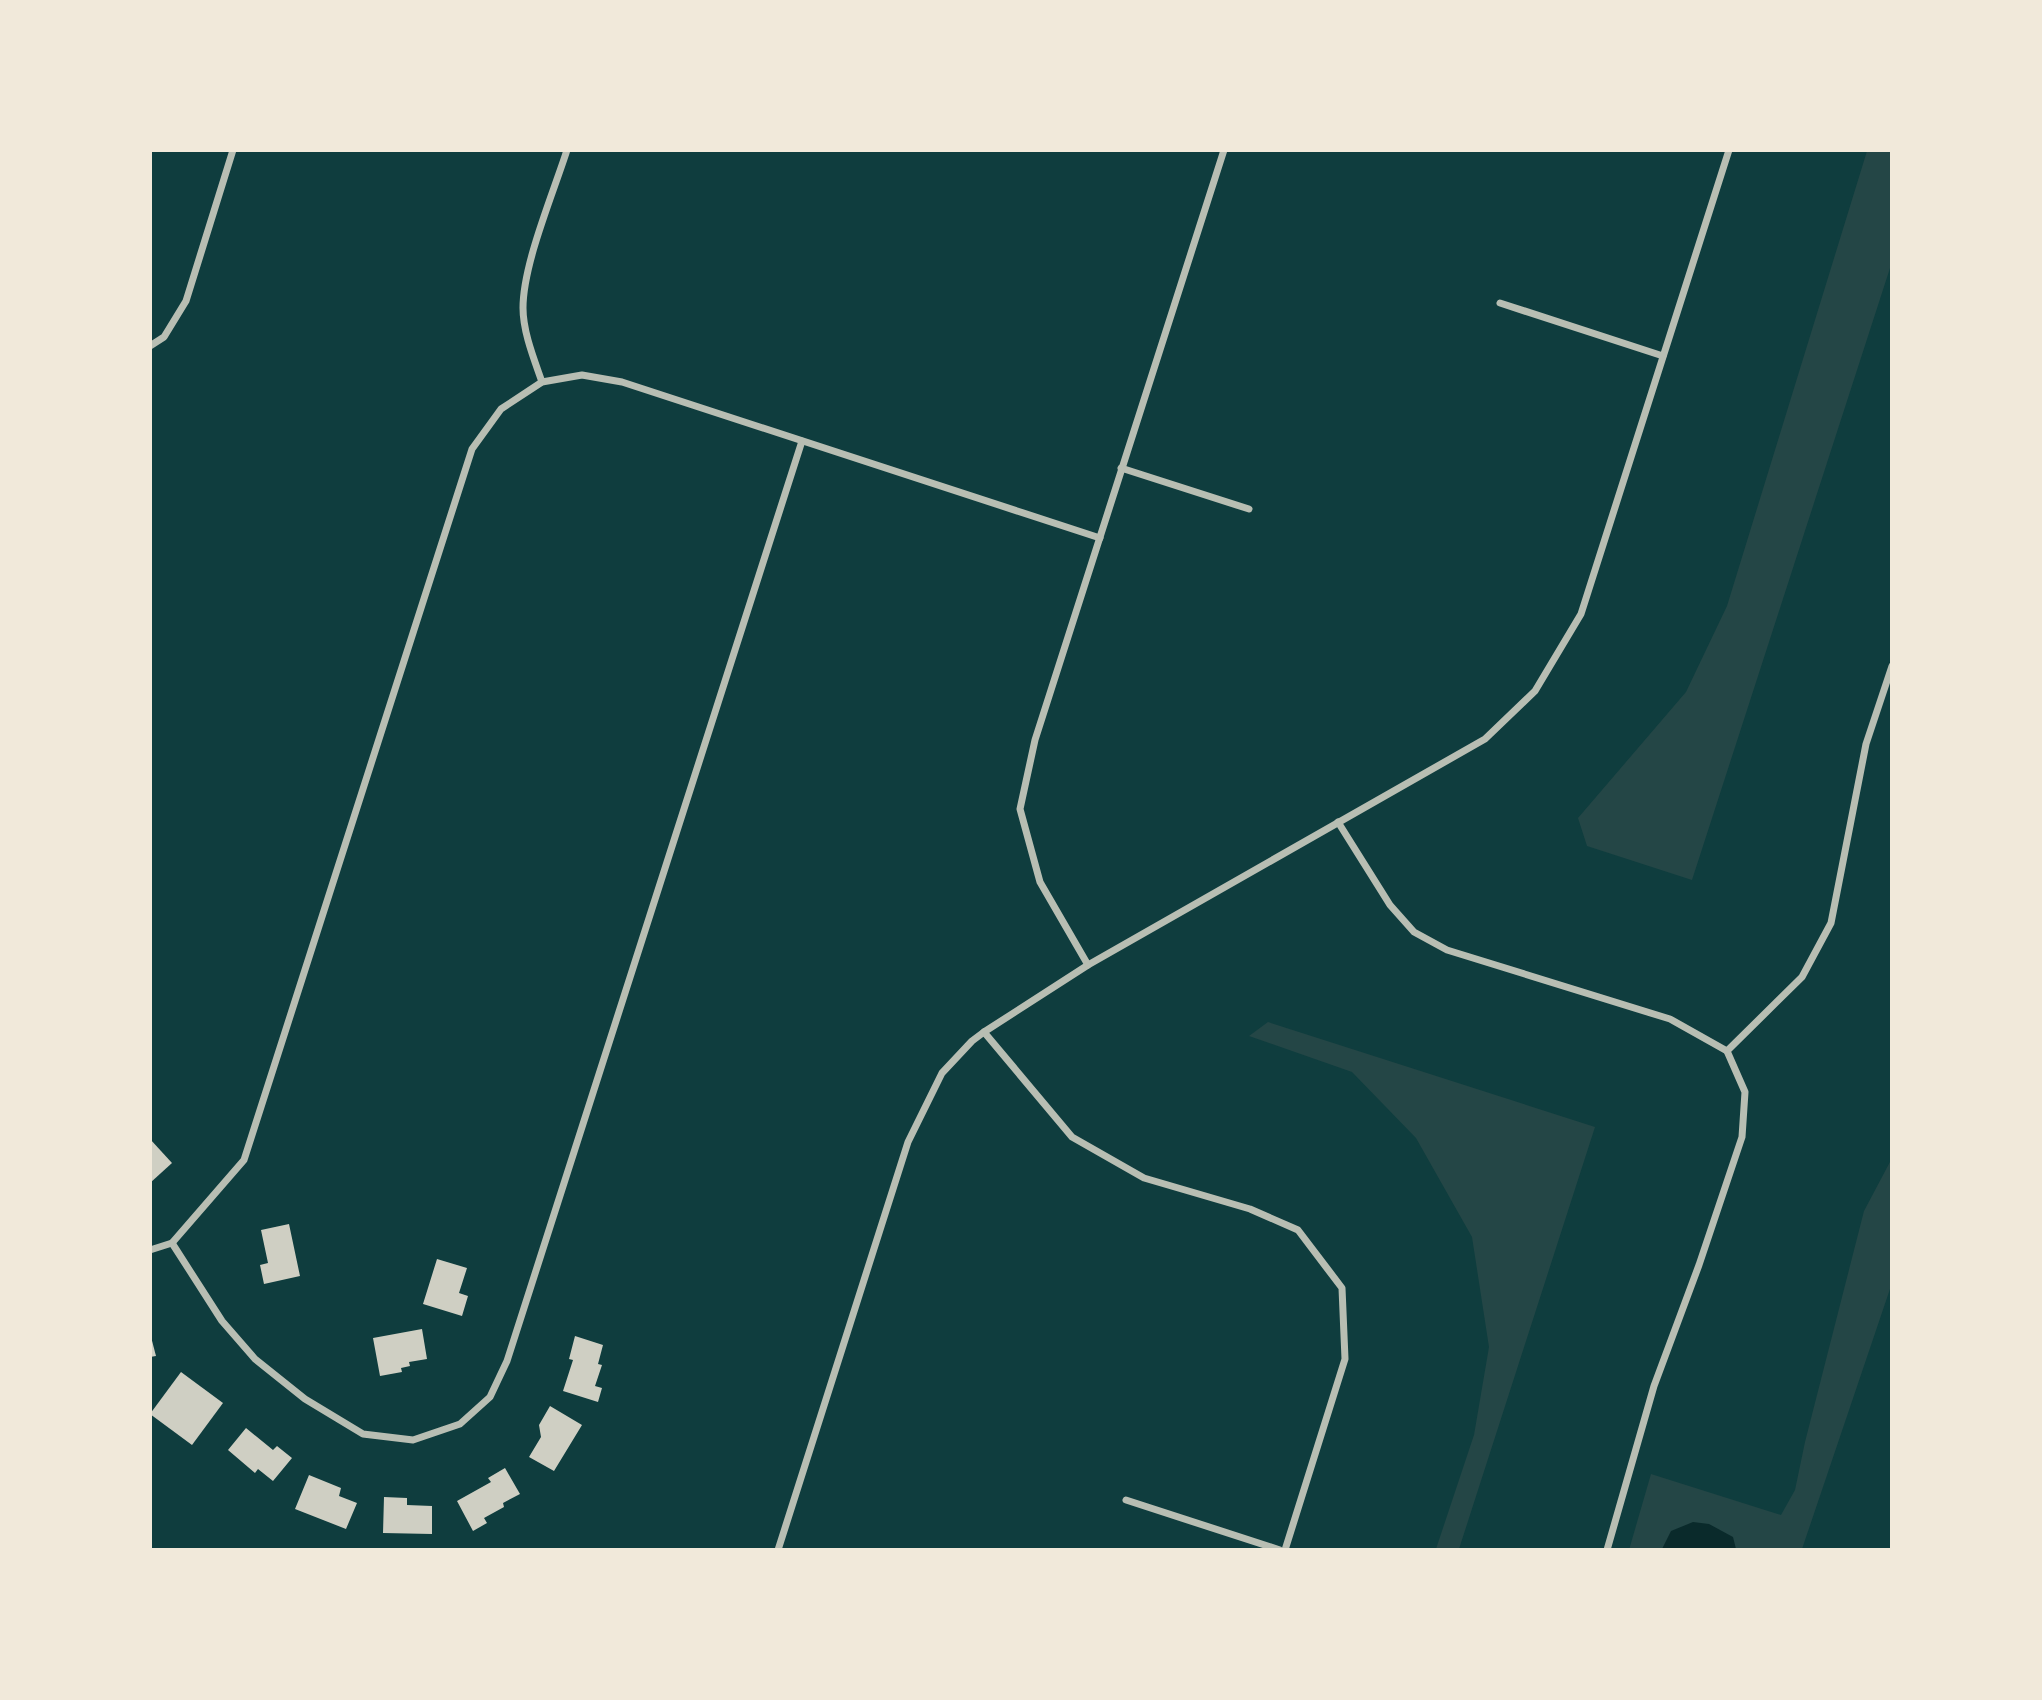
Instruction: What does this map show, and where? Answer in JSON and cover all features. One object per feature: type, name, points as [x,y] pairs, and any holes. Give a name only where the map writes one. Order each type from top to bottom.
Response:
[{"type":"street","points":[[150,346],[164,337],[186,301],[233,150]]},
{"type":"street","points":[[542,382],[531,352],[523,309],[530,265],[567,150]]},
{"type":"street","points":[[1088,965],[1040,882],[1020,809],[1035,740],[1224,150]]},
{"type":"street","points":[[778,1549],[908,1142],[942,1073],[984,1032],[1088,965],[1485,738],[1535,691],[1581,614],[1729,150]]},
{"type":"street","points":[[1500,303],[1663,356]]},
{"type":"street","points":[[150,1250],[172,1243],[244,1160],[472,449],[502,410],[542,382],[582,375],[622,382],[1100,538]]},
{"type":"street","points":[[172,1243],[222,1321],[255,1359],[305,1399],[363,1434],[412,1440],[460,1424],[489,1396],[508,1361],[802,442]]},
{"type":"street","points":[[1121,468],[1249,509]]},
{"type":"street","points":[[1727,1051],[1802,977],[1831,923],[1866,744],[1892,666]]},
{"type":"street","points":[[1338,822],[1390,905],[1415,932],[1447,950],[1671,1019],[1727,1051],[1745,1092],[1742,1137],[1699,1265],[1654,1386],[1607,1549]]},
{"type":"street","points":[[984,1032],[1072,1137],[1144,1178],[1250,1209],[1298,1230],[1342,1288],[1345,1359],[1283,1549],[1126,1500]]},
{"type":"shaded area","points":[[1867,151],[1891,151],[1891,265],[1692,880],[1587,846],[1578,818],[1686,692],[1727,606]]},
{"type":"shaded area","points":[[1268,1022],[1595,1127],[1459,1549],[1436,1549],[1474,1435],[1489,1347],[1472,1237],[1416,1138],[1352,1072],[1249,1036]]},
{"type":"shaded area","points":[[1891,1160],[1891,1286],[1802,1549],[1629,1550],[1651,1474],[1781,1515],[1795,1490],[1864,1211]]},
{"type":"shaded area","points":[[1693,1522],[1709,1524],[1733,1537],[1736,1549],[1662,1549],[1671,1531]]},
{"type":"building","points":[[150,1139],[172,1163],[150,1183]]},
{"type":"building","points":[[289,1224],[300,1276],[264,1284],[260,1265],[268,1263],[261,1230]]},
{"type":"building","points":[[437,1259],[467,1268],[459,1293],[468,1296],[462,1316],[423,1304]]},
{"type":"building","points":[[422,1329],[427,1359],[409,1362],[410,1366],[401,1368],[402,1372],[380,1376],[373,1338]]},
{"type":"building","points":[[150,1333],[156,1356],[150,1357]]},
{"type":"building","points":[[575,1336],[603,1345],[598,1364],[602,1365],[595,1386],[602,1388],[598,1402],[563,1391],[573,1360],[569,1359]]},
{"type":"building","points":[[181,1372],[223,1403],[192,1445],[150,1414]]},
{"type":"building","points":[[550,1406],[582,1425],[554,1471],[529,1457],[541,1437],[539,1425]]},
{"type":"building","points":[[246,1428],[273,1450],[277,1446],[292,1458],[273,1481],[258,1469],[255,1473],[228,1450]]},
{"type":"building","points":[[505,1468],[520,1494],[503,1503],[504,1507],[484,1518],[487,1523],[473,1531],[457,1501],[491,1482],[488,1478]]},
{"type":"building","points":[[309,1475],[341,1488],[339,1496],[357,1503],[346,1529],[295,1509]]},
{"type":"building","points":[[384,1497],[407,1498],[407,1505],[432,1506],[432,1534],[383,1533]]}]
